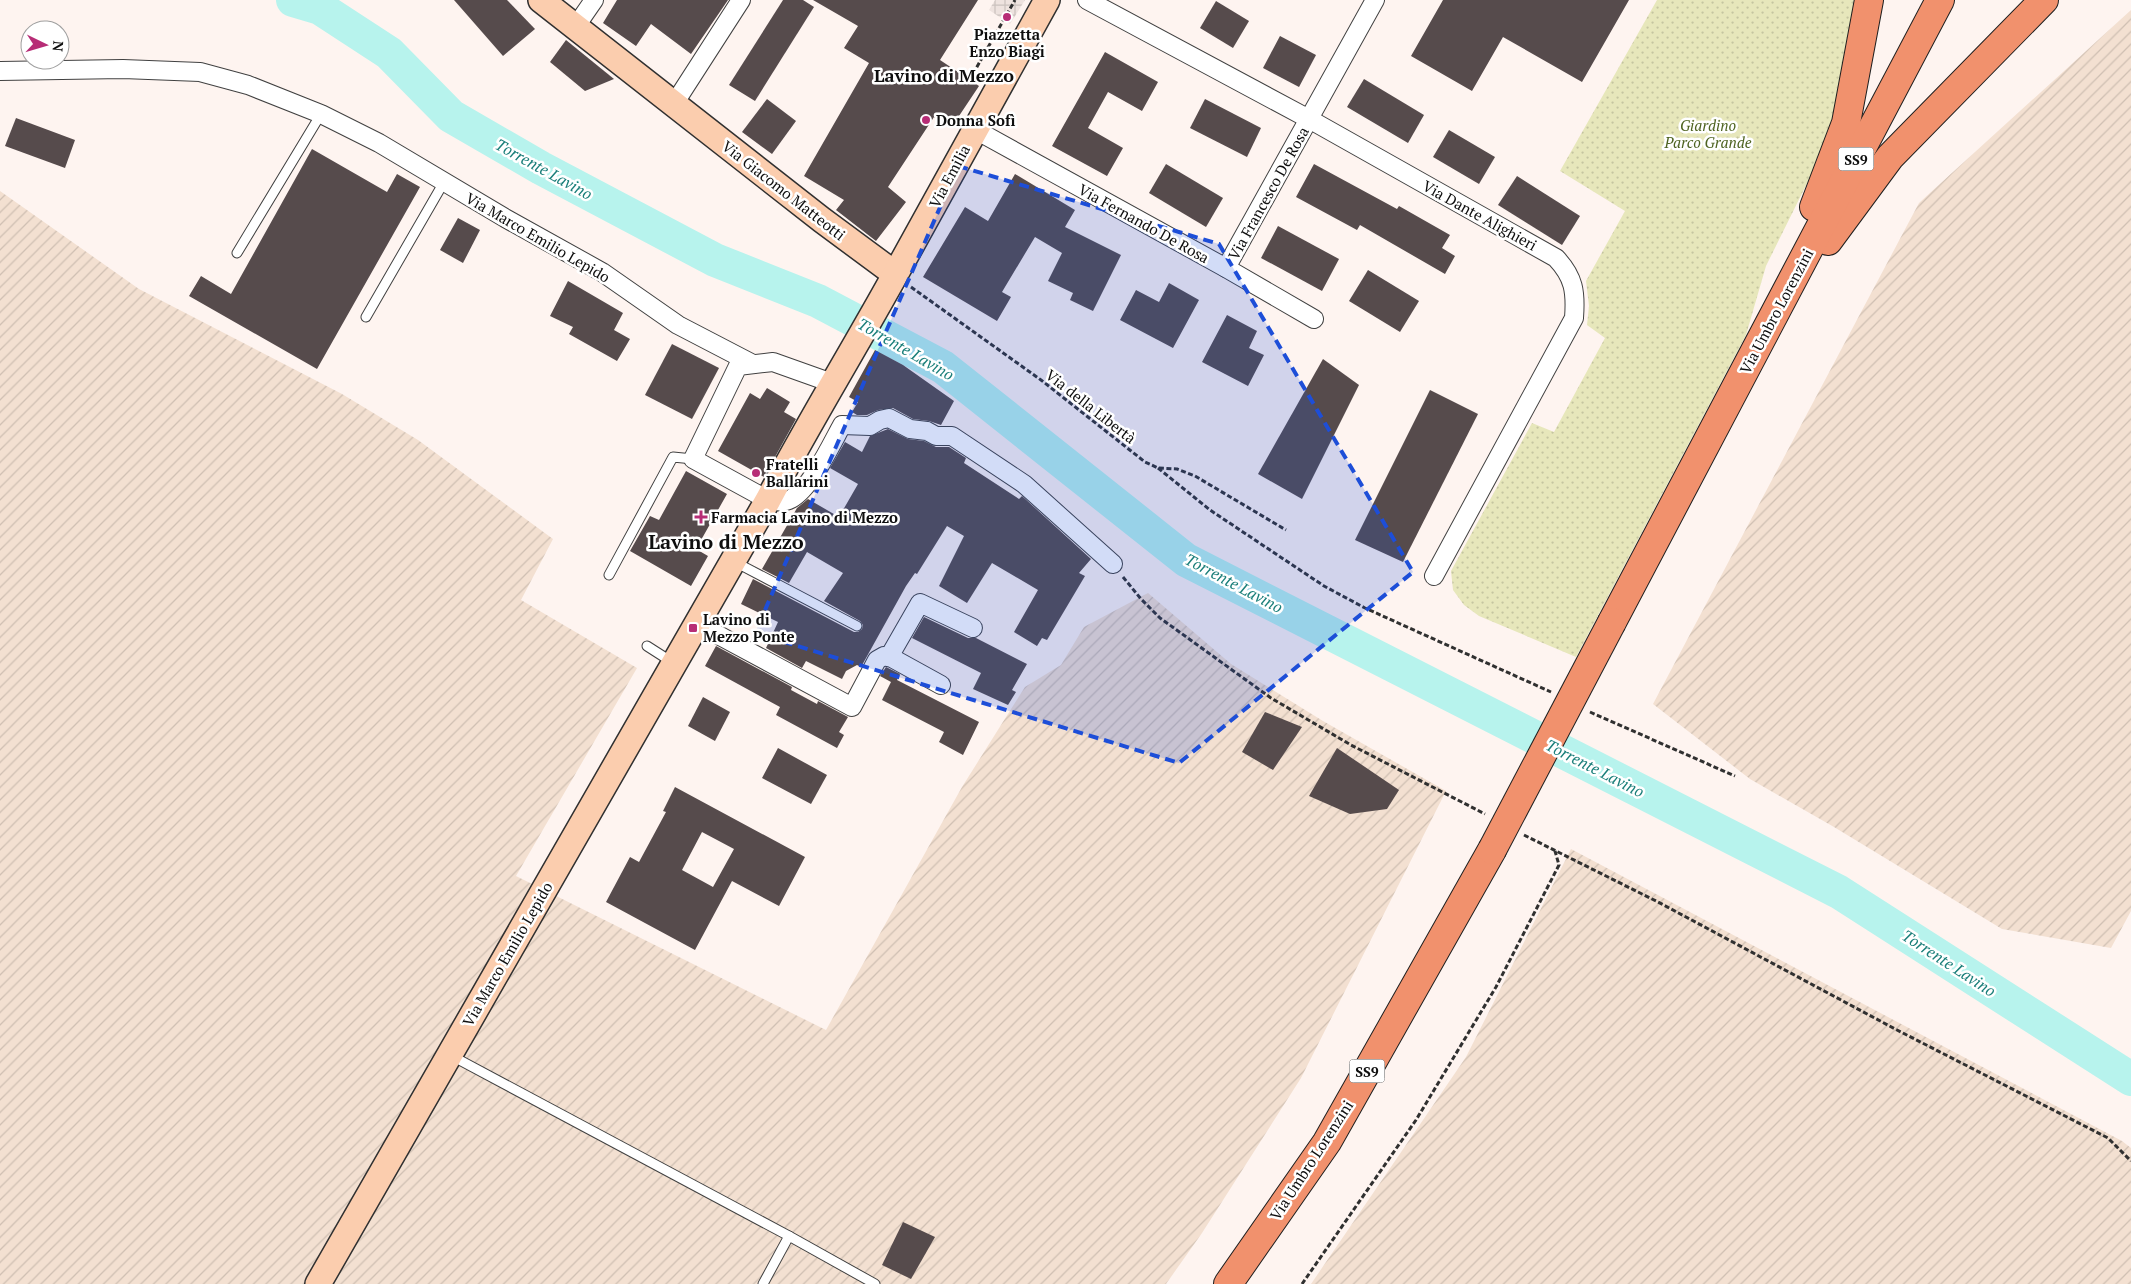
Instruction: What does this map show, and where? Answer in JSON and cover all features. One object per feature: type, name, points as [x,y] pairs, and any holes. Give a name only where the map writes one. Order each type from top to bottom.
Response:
[{"type":"main road","name":"Via Giacomo Matteotti","points":[[541,0],[822,220],[892,280]]},
{"type":"main road","name":"Via Emilia","points":[[892,280],[1047,0]]},
{"type":"main road","points":[[1772,319],[1846,123],[1869,0]]},
{"type":"main road","name":"Via Umbro Lorenzini","points":[[1228,1284],[1327,1142],[1492,850],[1940,0]]},
{"type":"main road","points":[[1772,319],[1890,157],[2044,0]]},
{"type":"main road","name":"Via Marco Emilio Lepido","points":[[318,1284],[768,500],[892,280]]},
{"type":"street","points":[[576,26],[594,0]]},
{"type":"street","points":[[674,104],[742,0]]},
{"type":"street","name":"Via Dante Alighieri","points":[[1087,0],[1309,119],[1556,258],[1569,272],[1576,298],[1574,318],[1434,576]]},
{"type":"street","name":"Via Francesco De Rosa","points":[[1226,268],[1375,0]]},
{"type":"street","name":"Via Marco Emilio Lepido","points":[[0,71],[123,69],[200,72],[248,85],[321,114],[380,142],[444,182],[602,272],[678,325],[753,364]]},
{"type":"street","name":"Via Fernando De Rosa","points":[[974,129],[1226,268],[1314,319]]},
{"type":"street","name":"Via Marco Emilio Lepido","points":[[693,459],[738,366],[773,362],[832,384]]},
{"type":"street","points":[[693,459],[768,500],[781,502],[794,497],[816,472],[842,425],[870,426],[880,420],[889,418],[910,429],[927,431],[936,436],[952,436],[1024,484],[1113,564]]},
{"type":"street","points":[[889,657],[920,603],[973,628]]},
{"type":"street","points":[[696,623],[852,708],[877,660],[884,656],[940,685]]},
{"type":"lane","points":[[237,253],[321,114]]},
{"type":"lane","points":[[366,317],[444,182]]},
{"type":"lane","points":[[609,575],[673,457],[693,459]]},
{"type":"lane","points":[[732,561],[858,626]]},
{"type":"lane","points":[[647,646],[673,663]]},
{"type":"lane","points":[[450,1054],[875,1284]]},
{"type":"lane","points":[[763,1284],[788,1236]]},
{"type":"path","name":"Via della Libertà","points":[[892,280],[1041,380],[1145,462],[1158,468],[1176,469],[1195,476],[1286,530]]},
{"type":"path","points":[[1158,468],[1210,510],[1324,586],[1365,608],[1557,695]]},
{"type":"path","points":[[1113,564],[1141,599],[1160,618],[1271,698],[1350,745],[1488,816]]},
{"type":"path","points":[[1584,709],[1735,776]]},
{"type":"path","points":[[1523,835],[1658,902],[1897,1030],[2108,1138],[2131,1161]]},
{"type":"path","points":[[1302,1284],[1416,1120],[1496,987],[1559,865],[1555,851]]},
{"type":"highlighted area","points":[[958,166],[1219,244],[1413,572],[1179,763],[755,633]]},
{"type":"shaded area","name":"Piazzetta Enzo Biagi","points":[[995,0],[1025,0],[1010,24],[989,10]]},
{"type":"shaded area","points":[[2131,10],[2131,911],[2111,948],[2002,929],[1834,827],[1750,779],[1653,704],[1919,203]]},
{"type":"shaded area","points":[[0,191],[139,289],[342,394],[418,440],[553,539],[521,600],[637,668],[516,876],[826,1030],[962,787],[1025,687],[1061,665],[1084,627],[1148,593],[1231,664],[1323,721],[1446,791],[1301,1078],[1202,1233],[1166,1284],[0,1284]]},
{"type":"shaded area","points":[[1571,849],[2122,1141],[2131,1148],[2131,1284],[1311,1284],[1466,1057]]},
{"type":"green space","name":"Giardino Parco Grande","points":[[1657,0],[1863,0],[1827,143],[1766,266],[1746,335],[1576,657],[1479,616],[1464,605],[1453,590],[1451,571],[1532,423],[1554,432],[1605,338],[1587,325],[1589,306],[1586,281],[1625,211],[1560,171]]},
{"type":"building","points":[[454,0],[507,0],[535,29],[503,56]]},
{"type":"building","points":[[617,0],[728,0],[691,54],[651,24],[636,46],[603,23]]},
{"type":"building","points":[[783,0],[803,0],[814,7],[755,101],[729,85]]},
{"type":"building","points":[[813,0],[978,0],[940,60],[979,86],[951,128],[934,117],[888,187],[906,202],[876,241],[836,210],[844,200],[804,176],[869,63],[844,48],[858,26]]},
{"type":"building","points":[[1443,0],[1629,0],[1582,82],[1503,37],[1472,91],[1411,56]]},
{"type":"building","points":[[1216,1],[1249,21],[1233,48],[1200,28]]},
{"type":"building","points":[[1280,36],[1316,55],[1299,87],[1263,68]]},
{"type":"building","points":[[566,40],[614,79],[585,91],[550,62]]},
{"type":"building","points":[[1105,52],[1158,82],[1142,111],[1108,92],[1088,128],[1123,148],[1107,176],[1052,146]]},
{"type":"building","points":[[1364,79],[1424,115],[1408,143],[1347,107]]},
{"type":"building","points":[[767,99],[796,121],[772,154],[742,132]]},
{"type":"building","points":[[1205,99],[1261,128],[1247,157],[1190,128]]},
{"type":"building","points":[[16,118],[75,140],[65,168],[5,146]]},
{"type":"building","points":[[1449,130],[1495,157],[1479,184],[1433,157]]},
{"type":"building","points":[[312,149],[387,192],[397,174],[420,187],[317,369],[189,296],[201,276],[231,294]]},
{"type":"building","points":[[1166,164],[1223,198],[1206,227],[1149,193]]},
{"type":"building","points":[[1314,164],[1397,209],[1399,206],[1450,235],[1442,248],[1455,256],[1445,274],[1360,225],[1357,230],[1296,197]]},
{"type":"building","points":[[1015,174],[1075,210],[1065,227],[1121,255],[1093,311],[1070,300],[1073,293],[1048,281],[1062,253],[1035,237],[1002,292],[1011,297],[997,321],[923,277],[965,207],[988,221]]},
{"type":"building","points":[[1517,176],[1580,216],[1562,245],[1498,205]]},
{"type":"building","points":[[458,218],[480,230],[463,263],[440,250]]},
{"type":"building","points":[[1278,226],[1339,259],[1322,291],[1261,258]]},
{"type":"building","points":[[1368,270],[1419,301],[1400,332],[1349,301]]},
{"type":"building","points":[[568,281],[623,313],[614,330],[630,339],[617,361],[569,334],[573,327],[550,316]]},
{"type":"building","points":[[1169,283],[1199,300],[1173,348],[1120,320],[1136,290],[1159,302]]},
{"type":"building","points":[[1227,315],[1257,331],[1249,348],[1264,355],[1248,386],[1202,362]]},
{"type":"building","points":[[672,344],[719,368],[692,419],[645,395]]},
{"type":"building","points":[[875,350],[903,365],[954,401],[941,425],[913,419],[893,408],[878,410],[867,415],[857,415],[852,412],[858,402],[849,397]]},
{"type":"building","points":[[1323,359],[1359,385],[1302,499],[1258,474]]},
{"type":"building","points":[[767,388],[790,402],[784,412],[796,419],[764,477],[718,451],[750,393],[760,399]]},
{"type":"building","points":[[1430,390],[1478,414],[1403,562],[1355,540]]},
{"type":"building","points":[[888,429],[908,439],[924,441],[936,447],[949,447],[966,458],[964,463],[1019,499],[1022,496],[1091,559],[1079,573],[1085,576],[1047,640],[1042,638],[1037,646],[1014,632],[1038,590],[992,563],[967,603],[939,586],[964,536],[947,526],[917,574],[915,573],[906,586],[861,667],[857,665],[846,671],[842,679],[806,661],[802,668],[766,648],[778,622],[741,604],[753,579],[854,632],[862,629],[863,625],[860,621],[824,601],[843,573],[807,552],[789,583],[762,569],[797,508],[808,499],[839,517],[858,484],[830,468],[845,442],[862,452],[870,436]]},
{"type":"building","points":[[686,471],[727,494],[696,549],[708,556],[691,586],[630,551],[650,516],[659,520]]},
{"type":"building","points":[[924,617],[968,638],[976,638],[1027,664],[1012,690],[1016,692],[1008,705],[973,689],[981,673],[912,638]]},
{"type":"building","points":[[716,646],[792,687],[791,690],[817,704],[818,701],[848,717],[839,732],[844,735],[837,748],[776,715],[780,707],[705,666]]},
{"type":"building","points":[[886,667],[900,674],[897,680],[979,722],[963,755],[939,742],[944,732],[882,700],[891,682],[880,676]]},
{"type":"building","points":[[703,697],[730,712],[715,741],[688,726]]},
{"type":"building","points":[[1265,712],[1302,727],[1273,770],[1242,752]]},
{"type":"building","points":[[778,748],[827,775],[811,804],[762,778]]},
{"type":"building","points":[[1337,748],[1399,790],[1387,809],[1350,814],[1309,796]]},
{"type":"building","points":[[675,787],[805,857],[779,906],[732,881],[695,950],[606,902],[630,857],[639,862],[666,812],[663,811]],"holes":[[[702,832],[734,849],[713,887],[682,870]]]},
{"type":"building","points":[[903,1222],[935,1237],[911,1279],[882,1265]]},
{"type":"waterway","name":"Torrente Lavino","points":[[293,0],[320,8],[389,53],[451,116],[541,168],[715,260],[818,301],[943,367],[1186,560],[1839,892],[2131,1079]]},
{"type":"place","name":"Piazzetta Enzo Biagi","points":[[1007,17]]},
{"type":"place","name":"Donna Sofì","points":[[926,120]]},
{"type":"place","name":"Fratelli Ballarini","points":[[756,473]]},
{"type":"place","name":"Farmacia Lavino di Mezzo","points":[[701,517]]},
{"type":"place","name":"Lavino di Mezzo Ponte","points":[[693,628]]},
{"type":"district","name":"Lavino di Mezzo","points":[[944,75]]},
{"type":"district","name":"Lavino di Mezzo","points":[[726,541]]}]
